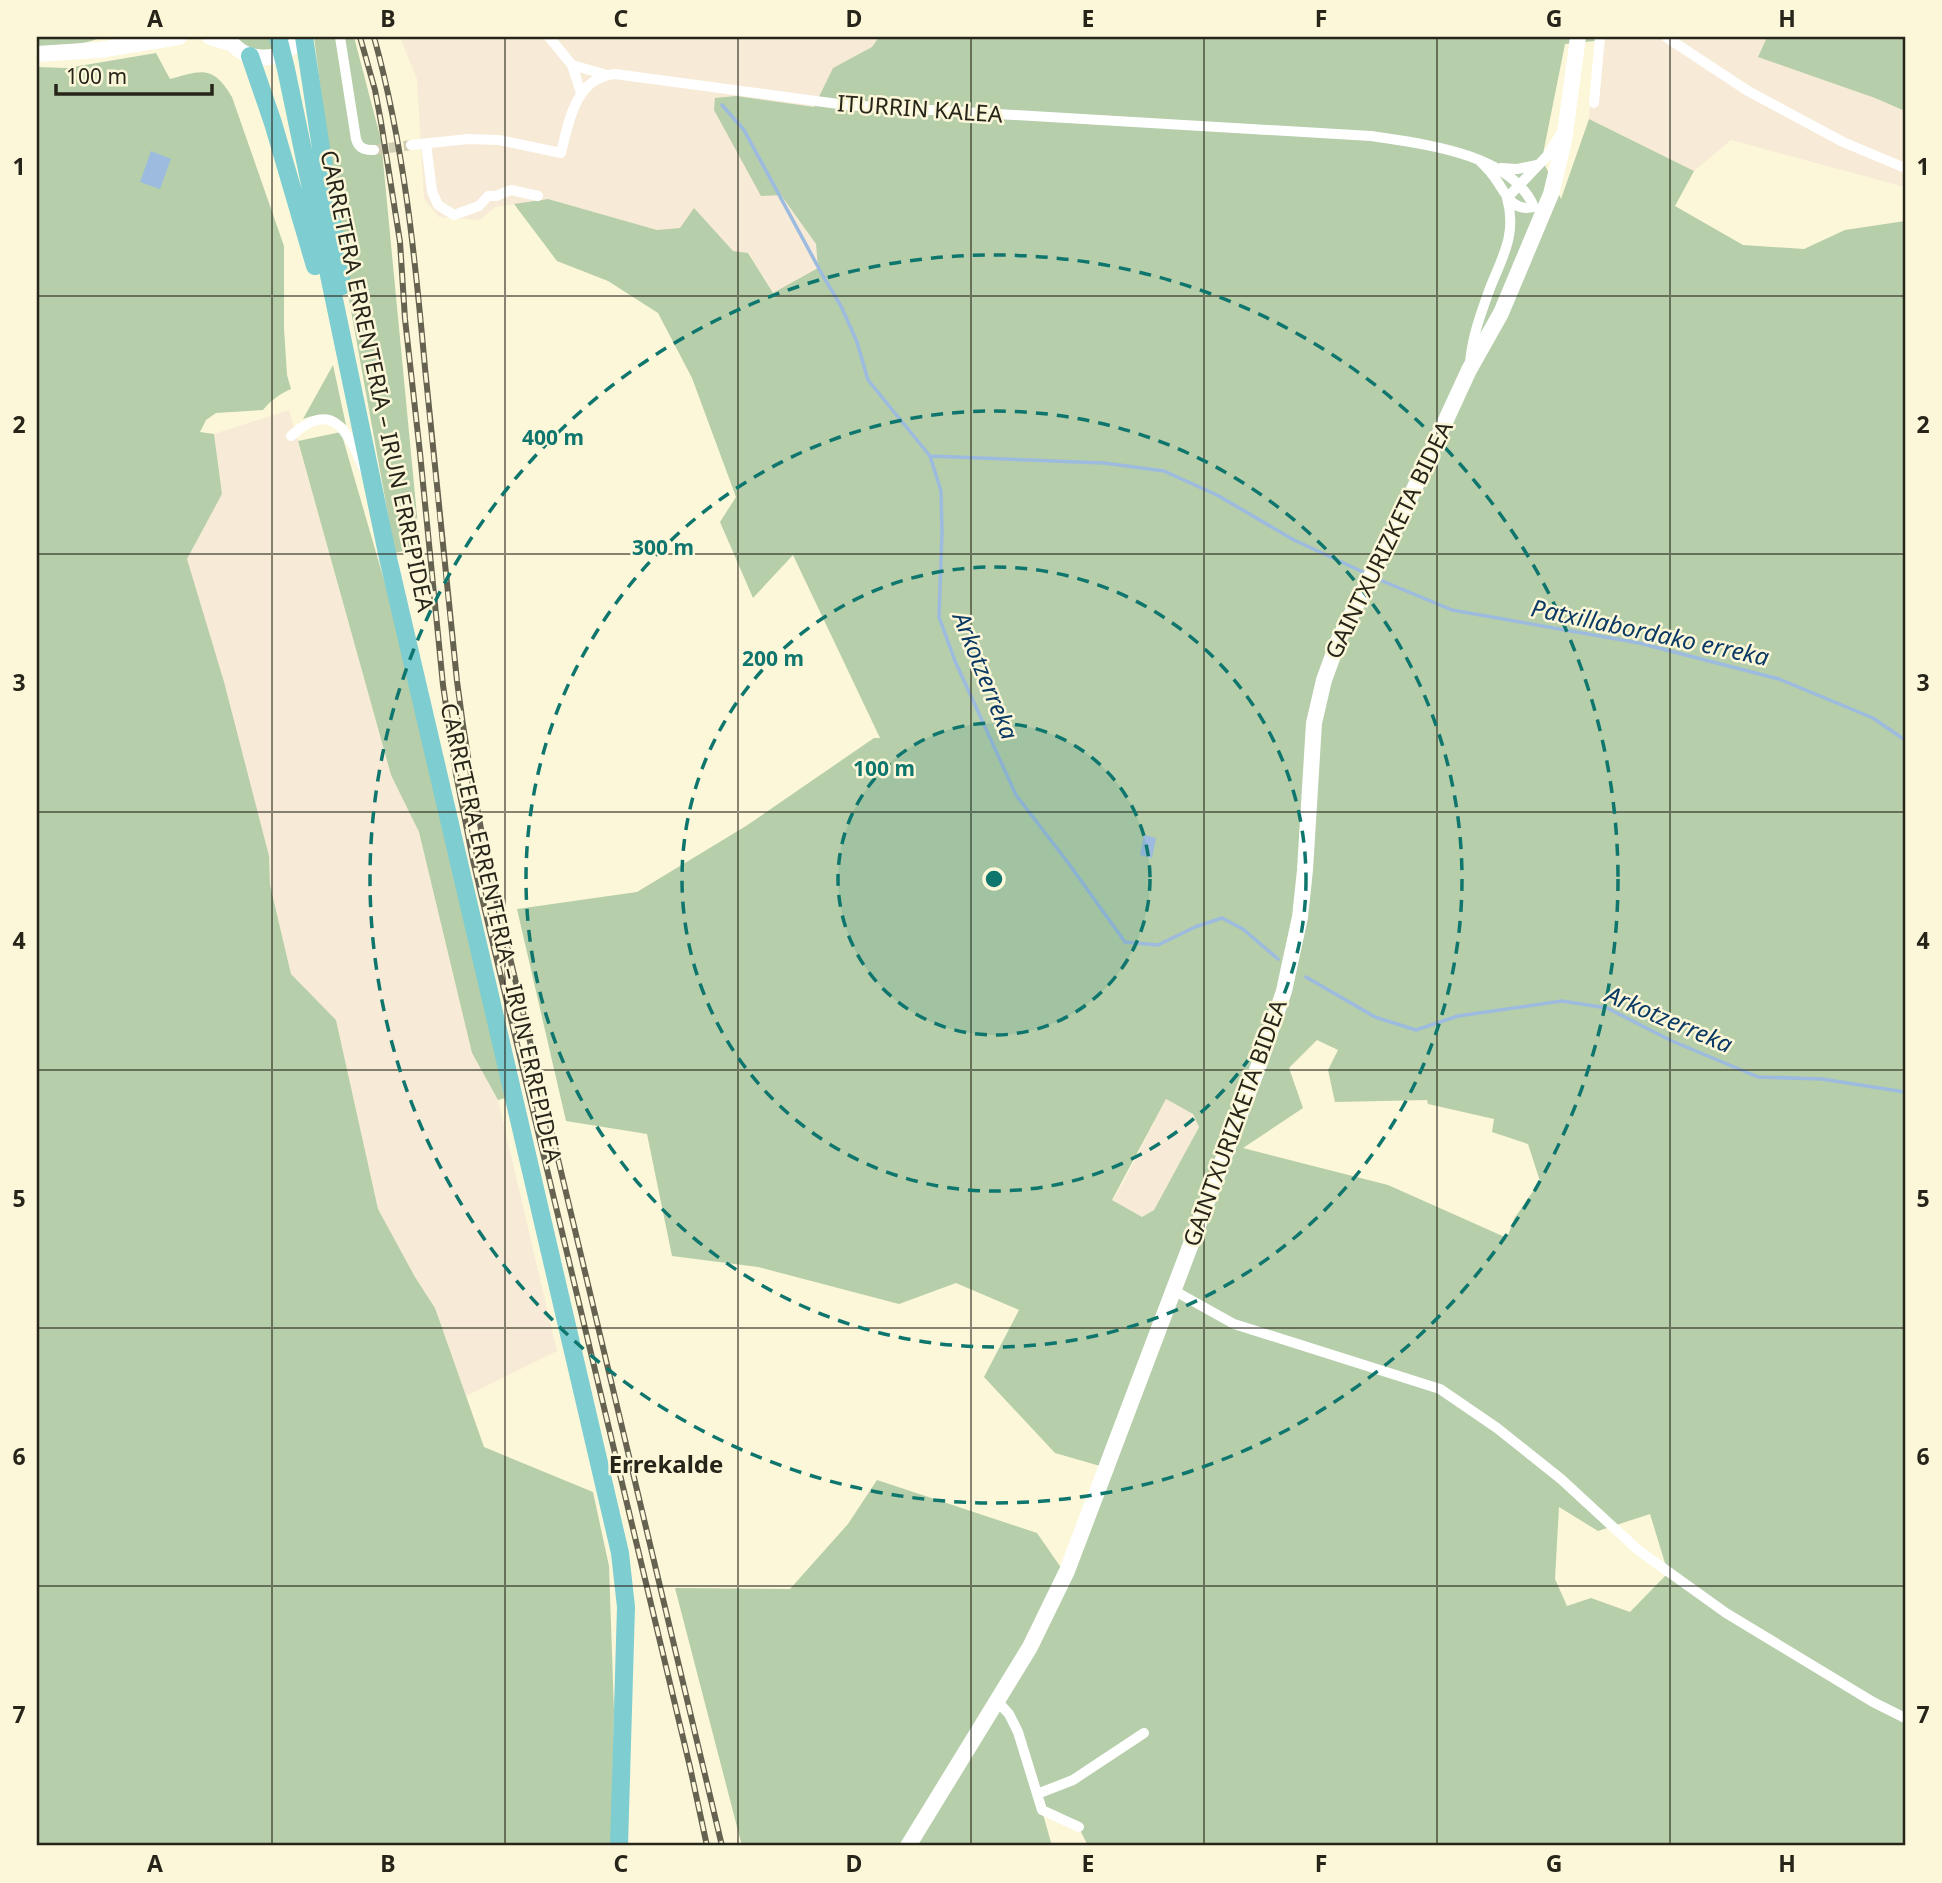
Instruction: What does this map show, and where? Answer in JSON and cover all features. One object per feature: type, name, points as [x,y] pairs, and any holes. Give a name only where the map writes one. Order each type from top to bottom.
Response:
[{"type":"main road","points":[[37,54],[99,50],[179,37]]},
{"type":"main road","points":[[210,37],[229,40],[240,51],[264,58],[288,51],[302,37]]},
{"type":"main road","name":"CARRETERA ERRENTERIA – IRUN ERREPIDEA","points":[[278,37],[372,488],[621,1553],[626,1607],[620,1846]]},
{"type":"main road","points":[[302,37],[355,372],[352,394]]},
{"type":"main road","name":"GAINTXURIZKETA BIDEA","points":[[908,1846],[1030,1647],[1067,1571],[1247,1098],[1284,991],[1300,916],[1314,723],[1330,659],[1403,513],[1469,370],[1497,322],[1551,194],[1561,159],[1578,37]]},
{"type":"main road","points":[[250,56],[305,227],[336,349],[345,358]]},
{"type":"main road","name":"GAINTXURIZKETA BIDEA","points":[[1469,370],[1566,123]]},
{"type":"main road","points":[[1534,207],[1551,194]]},
{"type":"main road","name":"GAINTXURIZKETA BIDEA","points":[[1522,263],[1524,247],[1535,219],[1534,207]]},
{"type":"street","points":[[340,37],[356,139],[360,147],[374,150]]},
{"type":"street","points":[[549,37],[572,65],[580,93]]},
{"type":"street","points":[[1594,103],[1600,37]]},
{"type":"street","points":[[1666,37],[1748,91],[1843,142],[1905,168]]},
{"type":"street","name":"ITURRIN KALEA","points":[[572,65],[607,75],[846,105],[1371,136],[1425,145],[1493,165],[1517,169],[1539,164]]},
{"type":"street","points":[[411,145],[468,139],[499,140],[561,153],[580,93],[591,83],[607,75]]},
{"type":"street","points":[[1507,198],[1539,164],[1566,123]]},
{"type":"street","points":[[426,144],[432,191],[438,205],[454,215],[479,206],[488,196],[511,190],[538,196]]},
{"type":"street","points":[[1479,160],[1515,206],[1534,207]]},
{"type":"street","name":"ITURRIN KALEA","points":[[1493,165],[1520,185],[1534,207]]},
{"type":"street","points":[[1469,370],[1476,327],[1509,240],[1511,223],[1507,198]]},
{"type":"street","points":[[291,436],[304,424],[314,420],[327,420],[341,426],[372,488]]},
{"type":"street","points":[[1173,1290],[1234,1324],[1440,1389],[1497,1427],[1561,1479],[1638,1550],[1726,1613],[1873,1702],[1905,1718]]},
{"type":"street","points":[[998,1702],[1009,1714],[1018,1732],[1042,1810],[1079,1827]]},
{"type":"street","points":[[1037,1794],[1073,1780],[1144,1733]]},
{"type":"shaded area","points":[[400,37],[879,37],[873,47],[833,68],[808,120],[756,159],[816,244],[818,268],[773,293],[749,253],[733,251],[680,229],[657,230],[548,199],[495,207],[480,220],[439,217],[424,199],[417,79]]},
{"type":"shaded area","points":[[1595,37],[1767,37],[1758,56],[1905,111],[1905,187],[1731,140],[1694,171],[1589,119]]},
{"type":"shaded area","points":[[289,410],[391,775],[419,832],[472,1053],[498,1100],[557,1351],[466,1396],[435,1308],[378,1209],[336,1020],[291,974],[270,885],[269,856],[187,559],[222,494],[214,434]]},
{"type":"shaded area","points":[[1166,1099],[1193,1114],[1199,1126],[1154,1210],[1142,1217],[1112,1201]]},
{"type":"green space","points":[[37,37],[102,37],[78,44],[37,46]]},
{"type":"green space","points":[[237,37],[292,37],[279,46],[264,50],[249,47]]},
{"type":"green space","points":[[314,37],[354,37],[381,140],[420,547],[395,553],[344,272]]},
{"type":"green space","points":[[879,37],[1595,37],[1595,41],[1565,44],[1542,159],[1561,199],[1589,119],[1694,171],[1675,206],[1743,245],[1804,249],[1845,230],[1905,221],[1905,1846],[1088,1846],[1081,1832],[1043,1814],[1052,1846],[742,1846],[675,1588],[790,1589],[848,1524],[877,1480],[1037,1533],[1064,1572],[1114,1470],[1055,1453],[984,1377],[1019,1310],[956,1283],[899,1304],[758,1267],[672,1256],[647,1134],[566,1121],[517,909],[637,892],[746,826],[874,738],[880,738],[793,555],[753,598],[720,522],[736,497],[692,378],[658,313],[608,281],[557,261],[514,204],[548,199],[657,230],[680,228],[694,208],[733,251],[748,253],[773,293],[818,268],[816,244],[781,195],[761,196],[714,110],[715,98],[736,96],[814,107],[833,68],[872,47]],"holes":[[[1317,1040],[1338,1050],[1328,1070],[1335,1102],[1427,1100],[1428,1104],[1494,1119],[1492,1132],[1528,1144],[1540,1181],[1514,1219],[1507,1238],[1388,1185],[1243,1148],[1303,1108],[1289,1068]],[[1166,1099],[1193,1114],[1199,1127],[1154,1210],[1142,1217],[1112,1200]],[[1559,1507],[1598,1531],[1650,1514],[1668,1573],[1630,1612],[1591,1598],[1567,1606],[1555,1579]]]},
{"type":"green space","points":[[1767,37],[1905,37],[1905,111],[1758,57]]},
{"type":"green space","points":[[156,53],[170,79],[199,72],[206,73],[219,79],[232,97],[284,246],[284,328],[287,375],[291,389],[263,410],[216,413],[206,420],[200,432],[214,434],[222,494],[187,559],[224,682],[269,856],[270,885],[291,974],[336,1020],[378,1209],[435,1308],[484,1447],[593,1492],[609,1566],[614,1711],[611,1846],[37,1846],[37,67],[67,68]]},
{"type":"green space","points":[[333,365],[346,425],[325,415],[303,419]]},
{"type":"green space","points":[[341,432],[402,642],[505,1098],[498,1100],[472,1053],[419,832],[391,775],[298,441]]},
{"type":"water","points":[[151,151],[171,159],[160,189],[140,182]]},
{"type":"water","points":[[1144,835],[1156,838],[1152,858],[1140,855]]},
{"type":"waterway","name":"Arkotzerreka","points":[[722,105],[744,130],[841,306],[857,342],[868,380],[930,456],[941,491],[939,617],[955,661],[1016,795],[1125,942],[1158,945],[1195,927],[1222,918],[1243,929],[1278,959]]},
{"type":"waterway","name":"Patxillabordako erreka","points":[[930,456],[1104,463],[1164,471],[1217,495],[1294,540],[1363,572]]},
{"type":"waterway","name":"Patxillabordako erreka","points":[[1380,580],[1452,610],[1639,643],[1779,679],[1873,718],[1905,740]]},
{"type":"waterway","name":"Arkotzerreka","points":[[1306,977],[1375,1017],[1416,1030],[1458,1016],[1562,1001],[1607,1008],[1672,1041],[1758,1077],[1822,1079],[1905,1092]]},
{"type":"tunnel","points":[[374,150],[411,145]]},
{"type":"railway","points":[[360,37],[375,90],[400,242],[405,319],[443,685],[456,774],[473,860],[707,1846]]},
{"type":"railway","points":[[374,37],[393,119],[407,201],[457,681],[478,815],[722,1846]]},
{"type":"district","name":"Errekalde","points":[[666,1465]]}]
